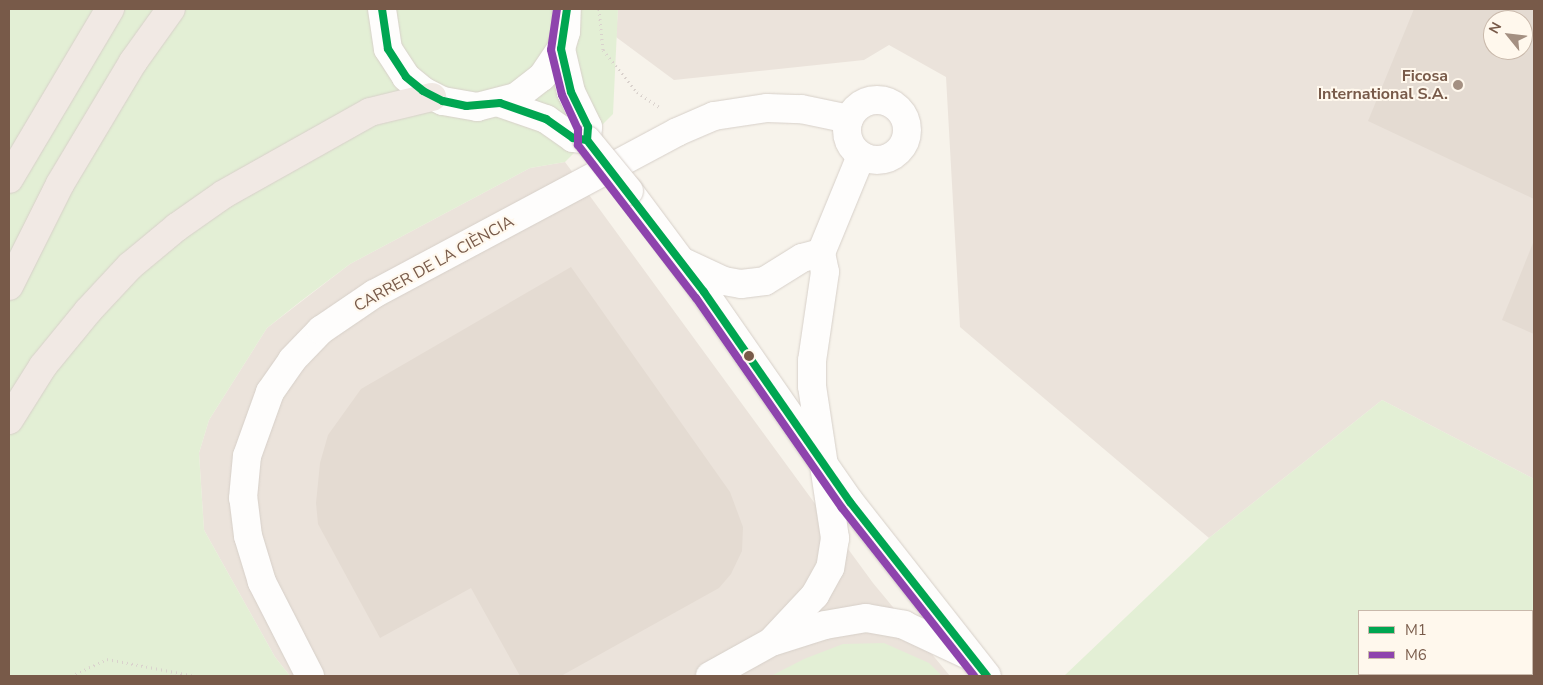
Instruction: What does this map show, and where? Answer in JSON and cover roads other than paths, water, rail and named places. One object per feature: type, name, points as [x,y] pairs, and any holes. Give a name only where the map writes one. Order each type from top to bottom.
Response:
[{"type":"highway","points":[[9,179],[110,9]]},
{"type":"highway","points":[[9,286],[60,184],[133,62],[171,9]]},
{"type":"highway","points":[[9,420],[43,366],[88,311],[130,266],[177,228],[247,180],[370,112],[432,97]]},
{"type":"street","points":[[382,9],[385,39],[393,60],[406,77],[432,97],[466,106],[500,103],[516,97],[542,77],[561,49],[566,32],[568,9]]},
{"type":"street","points":[[561,49],[571,92],[588,127],[587,140]]},
{"type":"street","points":[[876,100],[897,108],[905,121],[903,144],[896,154],[881,160],[861,156],[850,144],[846,129],[855,109],[876,100]]},
{"type":"street","points":[[500,103],[546,119],[573,138],[587,140],[629,191],[681,261],[822,462],[979,667]]},
{"type":"street","name":"CARRER DE LA CIÈNCIA","points":[[310,676],[262,582],[248,536],[243,498],[247,456],[256,424],[270,392],[292,360],[321,330],[374,294],[688,127],[714,116],[767,108],[801,109],[849,119]]},
{"type":"street","points":[[771,642],[797,618],[830,568],[836,538],[822,462],[812,369],[825,272],[820,253],[861,156]]},
{"type":"street","points":[[681,261],[724,281],[741,284],[765,281],[802,258],[820,253]]},
{"type":"street","points":[[710,676],[771,642],[844,620],[875,619],[904,625],[979,667]]},
{"type":"place","name":"Ficosa International S.A.","points":[[1458,85]]}]
